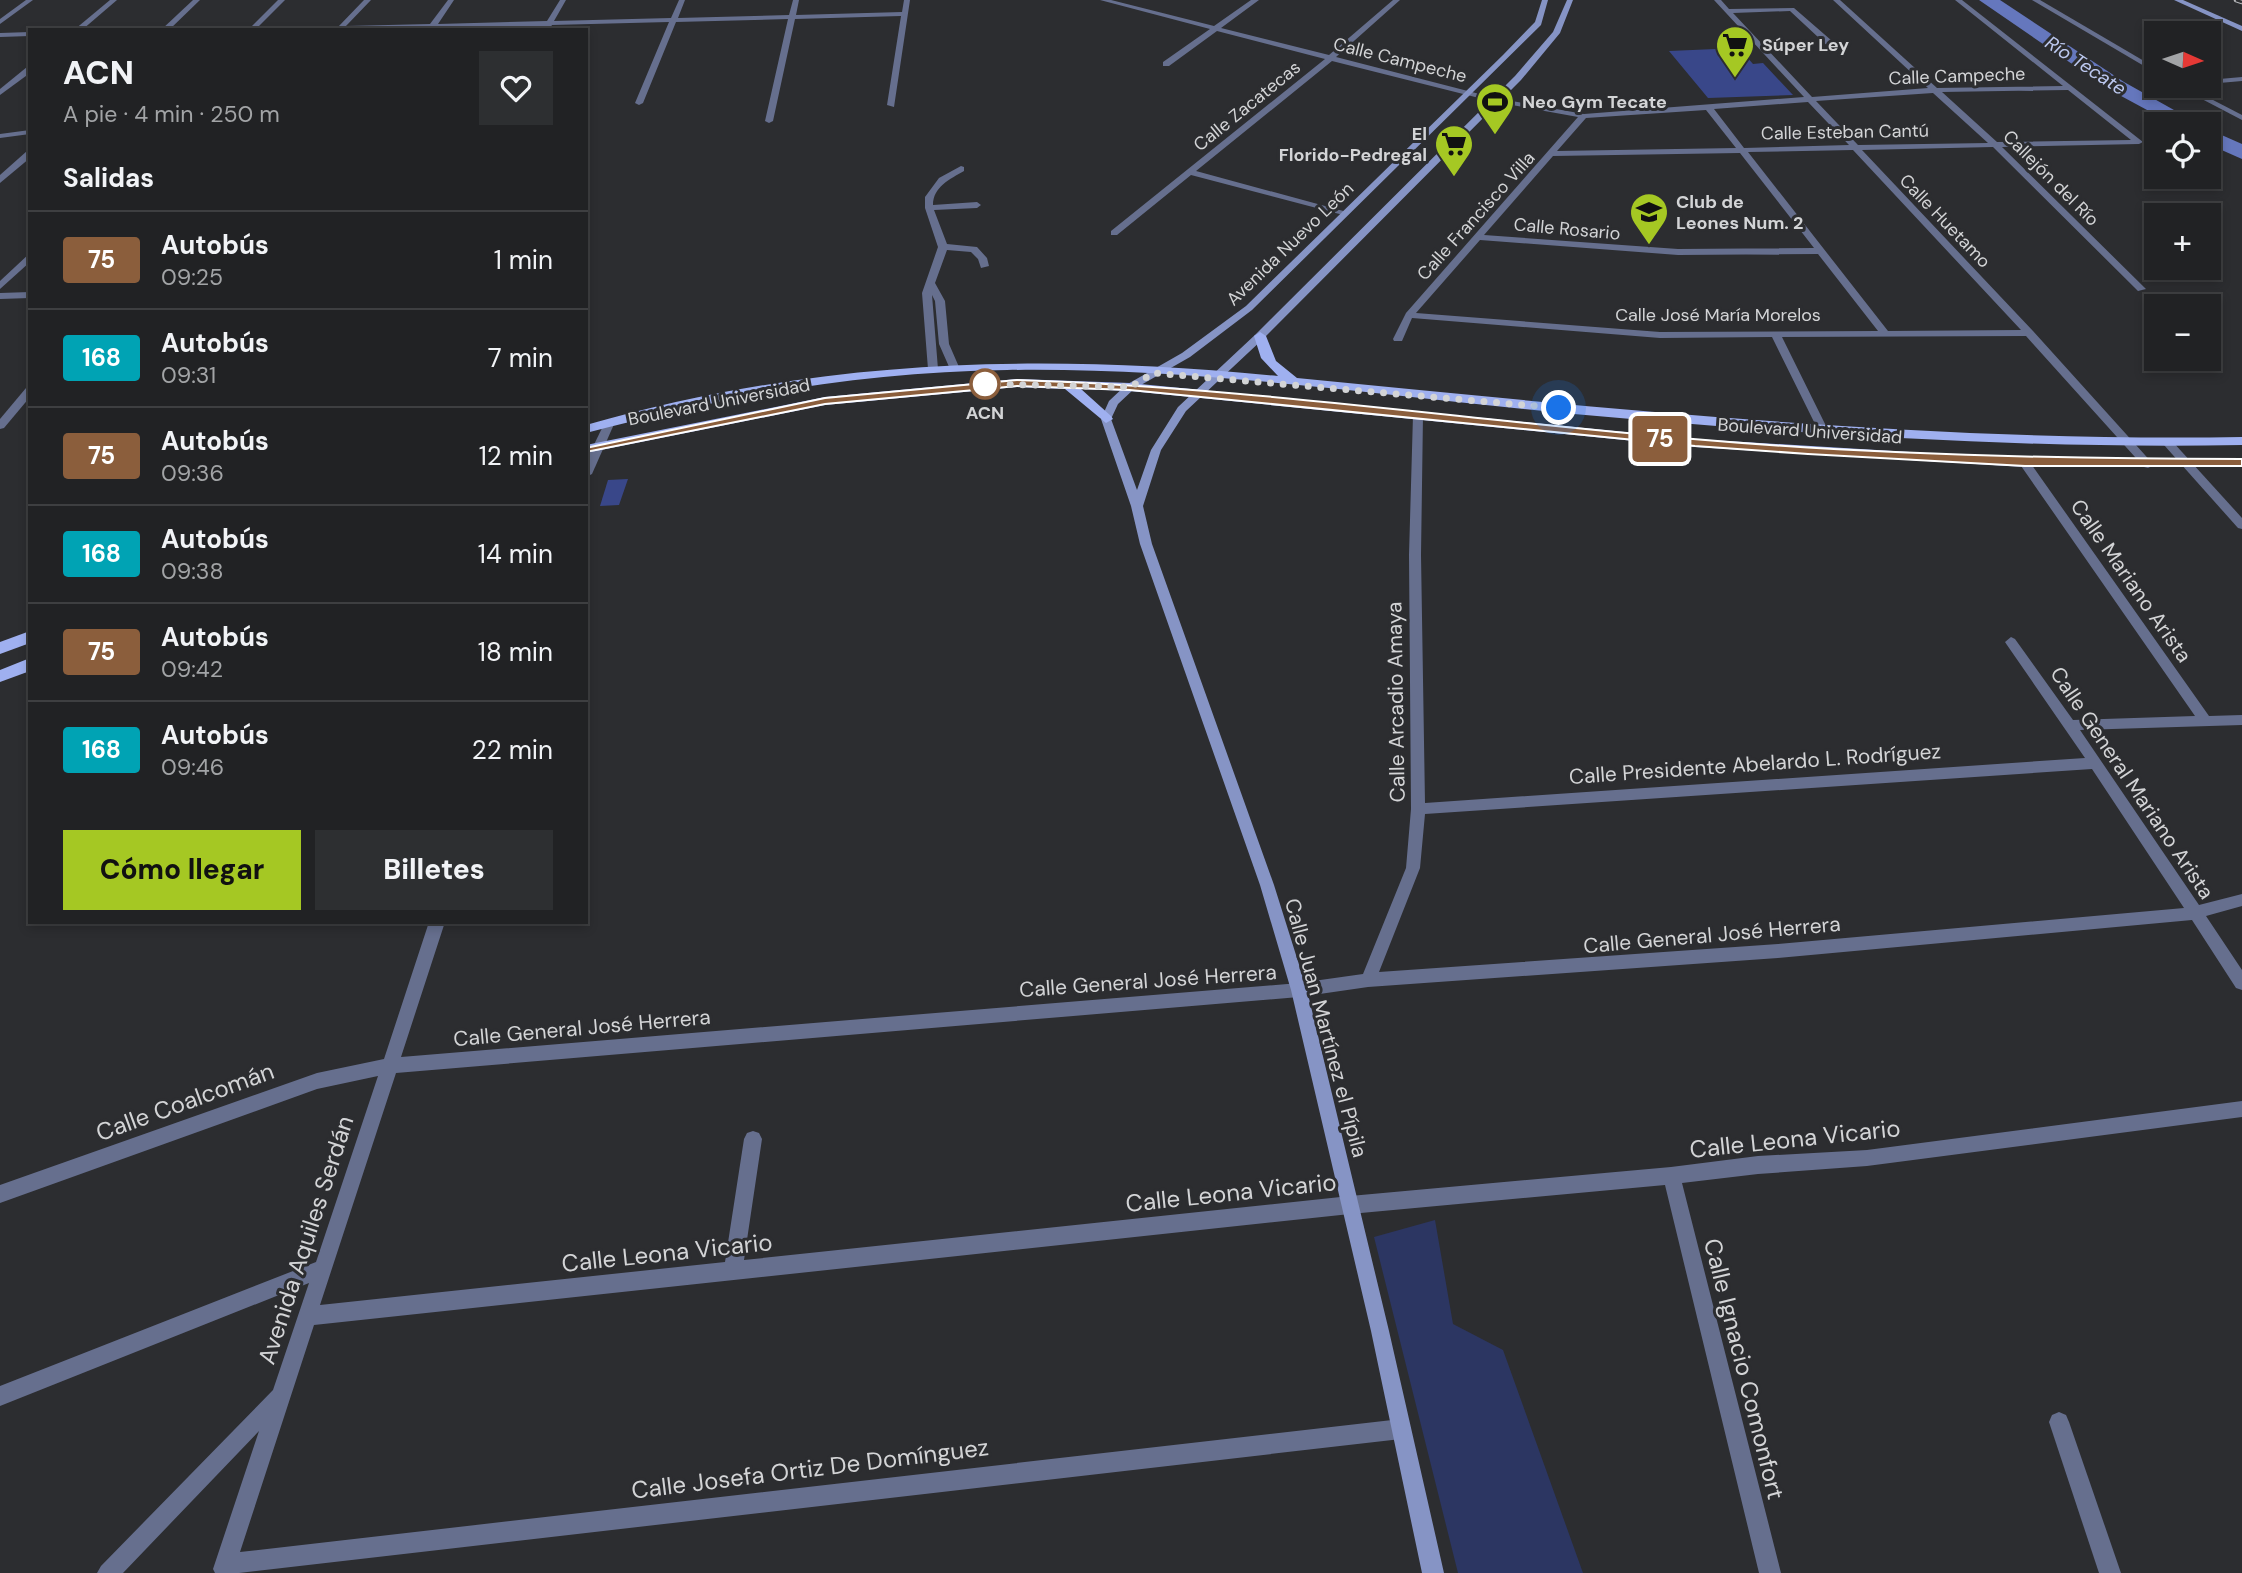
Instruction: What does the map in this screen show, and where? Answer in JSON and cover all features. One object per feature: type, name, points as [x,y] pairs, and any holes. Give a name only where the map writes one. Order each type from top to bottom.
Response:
[{"type":"main road","name":"Avenida Nuevo León","points":[[1154,373],[1214,336],[1249,308],[1343,214],[1470,94],[1538,23],[1545,0]]},
{"type":"main road","name":"Avenida Nuevo León","points":[[1215,376],[1260,336],[1551,42],[1561,27],[1570,0]]},
{"type":"main road","points":[[2178,0],[2242,30]]},
{"type":"main road","points":[[1260,336],[1263,352],[1269,363],[1295,383]]},
{"type":"main road","name":"Boulevard Universidad","points":[[588,428],[725,396],[954,367],[1059,367],[1215,376],[1823,430],[1983,440],[2126,443],[2242,441]]},
{"type":"main road","points":[[1067,383],[1106,419],[1113,403],[1130,387],[1154,373]]},
{"type":"main road","points":[[1137,506],[1166,430],[1215,376]]},
{"type":"main road","name":"Boulevard Universidad","points":[[593,447],[825,401],[967,385],[1067,383],[1695,443],[2025,463],[2242,463]]},
{"type":"main road","name":"Calle Juan Martínez el Pípila","points":[[1106,419],[1137,506],[1146,544],[1267,885],[1299,990],[1433,1573]]},
{"type":"main road","points":[[1695,443],[1693,435],[1705,428],[1750,425]]},
{"type":"main road","points":[[0,648],[28,638]]},
{"type":"main road","points":[[0,676],[28,665]]},
{"type":"street","points":[[0,22],[30,0]]},
{"type":"street","points":[[80,28],[114,0]]},
{"type":"street","points":[[166,28],[197,0]]},
{"type":"street","points":[[253,28],[282,0]]},
{"type":"street","points":[[340,28],[368,0]]},
{"type":"street","points":[[431,28],[451,0]]},
{"type":"street","points":[[548,26],[563,0]]},
{"type":"street","points":[[639,103],[682,0]]},
{"type":"street","points":[[769,121],[796,0]]},
{"type":"street","points":[[891,105],[907,0]]},
{"type":"street","points":[[1166,64],[1256,0]]},
{"type":"street","name":"Calle Zacatecas","points":[[1114,233],[1329,59],[1397,0]]},
{"type":"street","name":"Calle Huetamo","points":[[1717,0],[2029,332],[2148,465]]},
{"type":"street","name":"Callejón del Río","points":[[1836,0],[1937,90],[2141,289]]},
{"type":"street","points":[[1958,0],[2071,88]]},
{"type":"street","points":[[2035,0],[2144,64]]},
{"type":"street","name":"Calle Campeche","points":[[1108,1],[1494,100],[1584,116],[1937,90],[2071,88]]},
{"type":"street","points":[[1727,11],[1792,9],[1836,49]]},
{"type":"street","points":[[431,28],[905,14]]},
{"type":"street","points":[[0,35],[28,34]]},
{"type":"street","points":[[0,93],[28,71]]},
{"type":"street","points":[[2221,81],[2242,79]]},
{"type":"street","name":"Calle Esteban Cantú","points":[[1551,154],[2139,142],[2071,88]]},
{"type":"street","points":[[2204,98],[2242,118]]},
{"type":"street","points":[[1709,108],[1885,333]]},
{"type":"street","name":"Calle Francisco Villa","points":[[1398,340],[1409,314],[1584,116]]},
{"type":"street","points":[[0,135],[28,132]]},
{"type":"street","points":[[0,180],[28,155]]},
{"type":"street","points":[[933,369],[927,293],[943,247],[929,208],[929,197],[950,173],[961,169]]},
{"type":"street","points":[[1191,172],[1343,214]]},
{"type":"street","points":[[929,208],[977,205]]},
{"type":"street","name":"Calle Rosario","points":[[1478,237],[1678,252],[1820,251]]},
{"type":"street","points":[[943,247],[974,249],[984,266]]},
{"type":"street","points":[[0,286],[28,258]]},
{"type":"street","points":[[930,282],[940,301],[944,344],[954,367]]},
{"type":"street","points":[[0,296],[28,295]]},
{"type":"street","name":"Calle José María Morelos","points":[[1409,314],[1604,333],[2029,332]]},
{"type":"street","points":[[1774,333],[1823,430]]},
{"type":"street","points":[[0,426],[28,392]]},
{"type":"street","name":"Calle Arcadio Amaya","points":[[1367,980],[1413,868],[1418,809],[1415,555],[1418,415]]},
{"type":"street","points":[[588,466],[593,447],[610,422]]},
{"type":"street","points":[[2168,443],[2242,525]]},
{"type":"street","name":"Calle Mariano Arista","points":[[2025,463],[2205,721]]},
{"type":"street","name":"Calle General Mariano Arista","points":[[2011,642],[2096,763],[2242,983]]},
{"type":"street","points":[[2068,725],[2242,720]]},
{"type":"street","name":"Calle Presidente Abelardo L. Rodríguez","points":[[1418,809],[2096,763]]},
{"type":"street","name":"Calle General José Herrera","points":[[389,1066],[1299,990],[1367,980],[1751,953],[2195,913],[2242,900]]},
{"type":"street","name":"Avenida Aquiles Serdán","points":[[224,1569],[436,924]]},
{"type":"street","name":"Calle Coalcomán","points":[[0,1194],[317,1081],[389,1066]]},
{"type":"street","name":"Calle Leona Vicario","points":[[308,1316],[1350,1205],[1671,1176],[1758,1165],[1867,1158],[2242,1109]]},
{"type":"street","points":[[733,1270],[752,1139]]},
{"type":"street","name":"Calle Ignacio Comonfort","points":[[1671,1176],[1770,1573]]},
{"type":"street","points":[[0,1396],[323,1268]]},
{"type":"street","points":[[108,1573],[281,1395]]},
{"type":"street","points":[[2059,1422],[2110,1573]]},
{"type":"street","name":"Calle Josefa Ortiz De Domínguez","points":[[224,1569],[1401,1429]]},
{"type":"shaded area","points":[[1435,1220],[1453,1324],[1503,1350],[1583,1573],[1458,1573],[1374,1237]]},
{"type":"building","name":"Súper Ley","points":[[1739,48],[1753,64],[1763,63],[1793,95],[1708,98],[1669,51]]},
{"type":"building","points":[[628,479],[619,505],[600,506],[608,480]]},
{"type":"waterway","name":"Río Tecate","points":[[1988,0],[2117,86],[2166,112]]},
{"type":"waterway","name":"Río Tecate","points":[[2221,142],[2242,152]]},
{"type":"railway","points":[[2236,0],[2242,2]]},
{"type":"bus line","name":"75","points":[[588,448],[618,440],[825,401],[967,385],[1067,383],[1695,443],[2025,463],[2242,463]]},
{"type":"place","name":"Súper Ley","points":[[1735,79]]},
{"type":"place","name":"Neo Gym Tecate","points":[[1495,136]]},
{"type":"place","name":"El Florido-Pedregal","points":[[1454,178]]},
{"type":"place","name":"Club de Leones Num. 2","points":[[1649,246]]},
{"type":"place","name":"ACN","points":[[985,384]]},
{"type":"route","points":[[985,384],[1067,383],[1130,387],[1154,373],[1230,377],[1559,408]]}]
